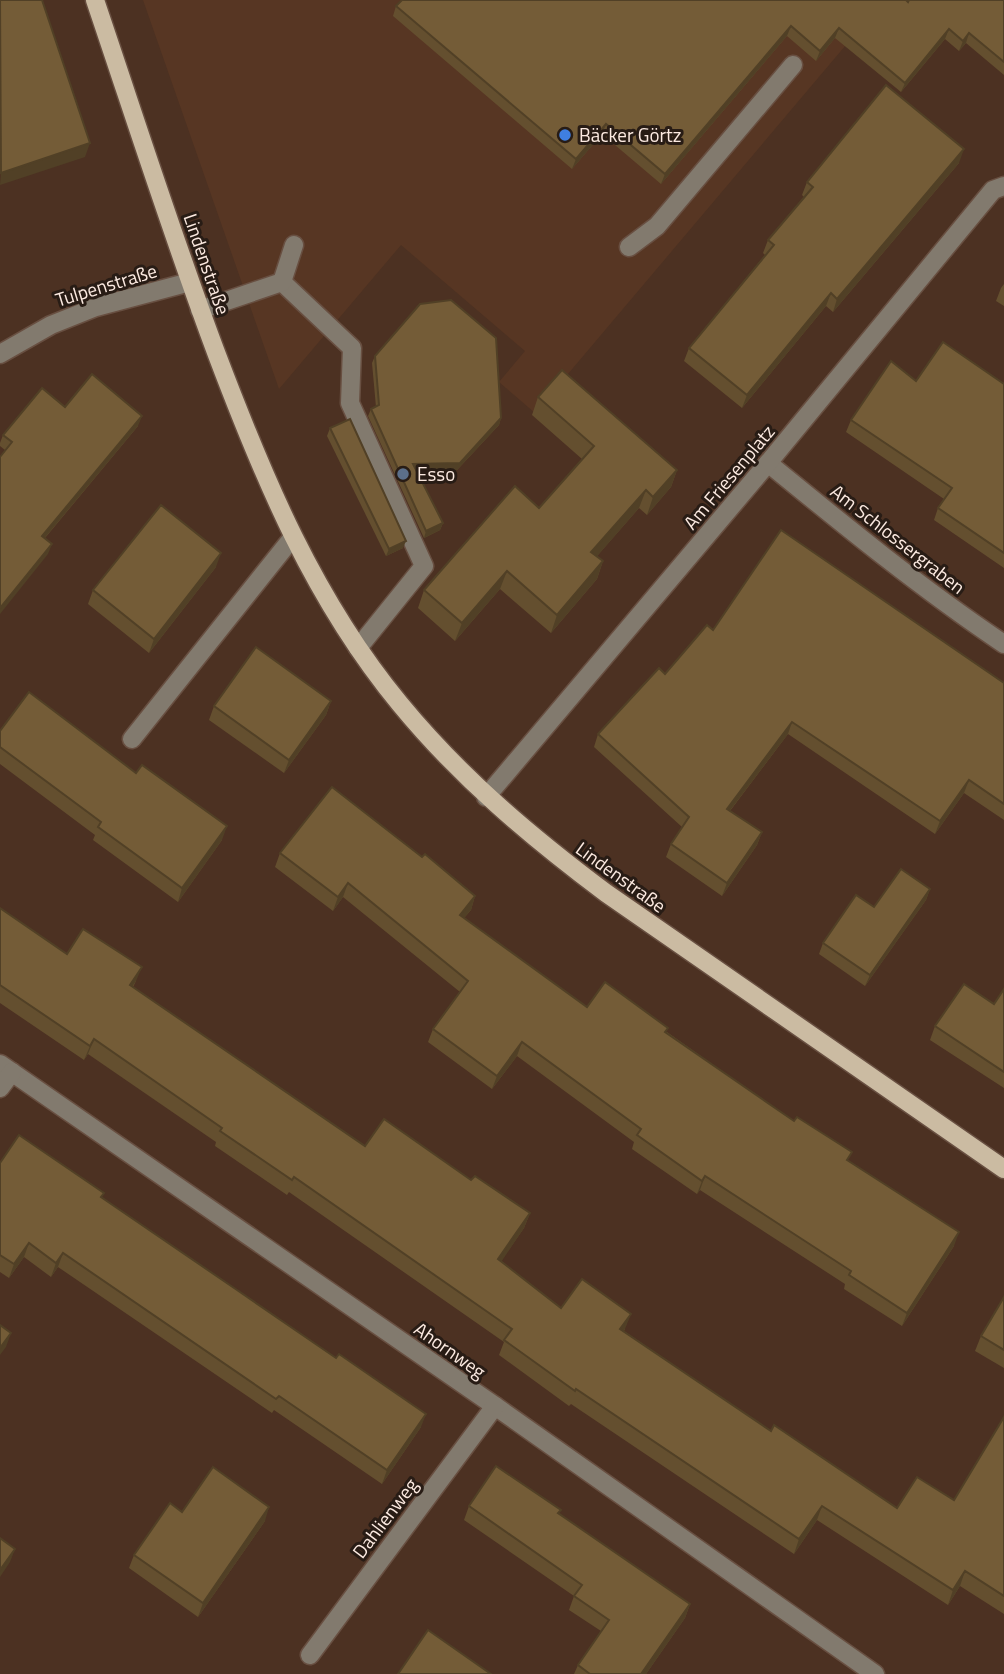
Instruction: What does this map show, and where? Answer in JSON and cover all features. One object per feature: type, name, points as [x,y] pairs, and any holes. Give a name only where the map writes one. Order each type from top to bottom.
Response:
[{"type":"main road","name":"Lindenstraße","points":[[95,0],[190,282],[260,468],[317,584],[358,648],[399,703],[486,797],[544,847],[606,893],[1004,1169]]},
{"type":"street","points":[[629,247],[657,226],[793,65]]},
{"type":"street","name":"Am Friesenplatz","points":[[486,797],[768,463],[993,190],[1004,186]]},
{"type":"street","points":[[282,282],[294,245]]},
{"type":"street","name":"Tulpenstraße","points":[[0,354],[51,325],[96,307],[190,282]]},
{"type":"street","points":[[200,310],[282,282]]},
{"type":"street","points":[[282,282],[352,348],[350,402],[424,566],[358,648]]},
{"type":"street","name":"Am Schlossergraben","points":[[768,463],[859,537],[1004,644]]},
{"type":"street","points":[[132,738],[293,537]]},
{"type":"street","points":[[0,1088],[6,1068]]},
{"type":"street","name":"Ahornweg","points":[[6,1068],[495,1406],[875,1674]]},
{"type":"street","name":"Dahlienweg","points":[[310,1655],[495,1406]]},
{"type":"shaded area","points":[[143,0],[884,0],[535,413],[499,382],[525,351],[401,245],[279,389]]},
{"type":"building","points":[[0,0],[42,0],[90,143],[1,173]]},
{"type":"building","points":[[402,0],[1004,0],[1004,62],[969,33],[963,41],[949,29],[905,83],[839,28],[820,51],[791,26],[665,174],[606,124],[576,159],[396,6]]},
{"type":"building","points":[[886,85],[964,149],[837,299],[831,293],[747,395],[689,348],[774,245],[768,240],[813,187],[807,182]]},
{"type":"building","points":[[451,300],[496,338],[501,418],[460,463],[413,464],[443,523],[426,531],[371,409],[379,405],[375,356],[420,304]]},
{"type":"building","points":[[943,342],[1004,384],[1004,553],[938,508],[952,488],[851,420],[891,361],[916,381]]},
{"type":"building","points":[[562,370],[677,470],[653,497],[646,490],[591,552],[603,561],[557,615],[507,571],[462,623],[424,590],[515,486],[539,508],[594,446],[538,397]]},
{"type":"building","points":[[92,374],[142,416],[42,536],[52,544],[0,608],[0,457],[12,442],[3,435],[42,388],[65,407]]},
{"type":"building","points":[[350,419],[406,541],[389,549],[330,428]]},
{"type":"building","points":[[161,505],[221,553],[154,639],[93,590]]},
{"type":"building","points":[[781,530],[1004,683],[1004,804],[969,780],[940,821],[792,722],[727,809],[762,832],[727,883],[671,844],[689,817],[598,734],[659,668],[665,674],[707,625],[713,630]]},
{"type":"building","points":[[256,647],[331,701],[289,760],[214,706]]},
{"type":"building","points":[[29,692],[136,773],[142,765],[227,826],[182,888],[98,827],[101,822],[0,747],[0,731]]},
{"type":"building","points":[[332,787],[422,857],[425,854],[475,896],[460,915],[587,1007],[605,982],[668,1028],[665,1032],[794,1121],[797,1117],[852,1152],[847,1160],[959,1232],[907,1313],[849,1275],[851,1271],[705,1176],[702,1181],[637,1135],[641,1129],[522,1042],[497,1076],[433,1029],[468,981],[348,883],[338,897],[280,853]]},
{"type":"building","points":[[901,869],[930,889],[870,975],[823,943],[856,895],[874,907]]},
{"type":"building","points":[[0,908],[67,954],[83,929],[142,967],[130,985],[365,1146],[384,1119],[471,1180],[475,1176],[530,1213],[498,1259],[561,1308],[582,1279],[631,1314],[620,1329],[771,1431],[774,1425],[897,1508],[917,1477],[954,1500],[1004,1417],[1004,1596],[965,1571],[953,1590],[822,1506],[799,1539],[576,1389],[575,1391],[504,1340],[512,1329],[294,1177],[292,1180],[220,1131],[222,1128],[94,1039],[90,1046],[0,985]]},
{"type":"building","points":[[964,984],[994,1004],[1004,989],[1004,1072],[935,1026]]},
{"type":"building","points":[[19,1135],[104,1193],[101,1197],[336,1358],[339,1354],[426,1414],[387,1470],[279,1396],[276,1399],[63,1253],[56,1263],[29,1243],[14,1264],[0,1255],[0,1163]]},
{"type":"building","points":[[1004,1297],[1004,1350],[981,1336]]},
{"type":"building","points":[[0,1325],[11,1333],[0,1348]]},
{"type":"building","points":[[496,1466],[561,1510],[558,1513],[690,1604],[641,1674],[590,1674],[578,1665],[609,1620],[574,1596],[582,1585],[469,1506]]},
{"type":"building","points":[[213,1467],[269,1507],[203,1603],[134,1555],[170,1503],[182,1512]]},
{"type":"building","points":[[0,1538],[15,1549],[0,1570]]},
{"type":"building","points":[[428,1630],[491,1674],[398,1674]]},
{"type":"place","name":"Bäcker Görtz","points":[[565,135]]},
{"type":"place","name":"Esso","points":[[403,474]]}]
